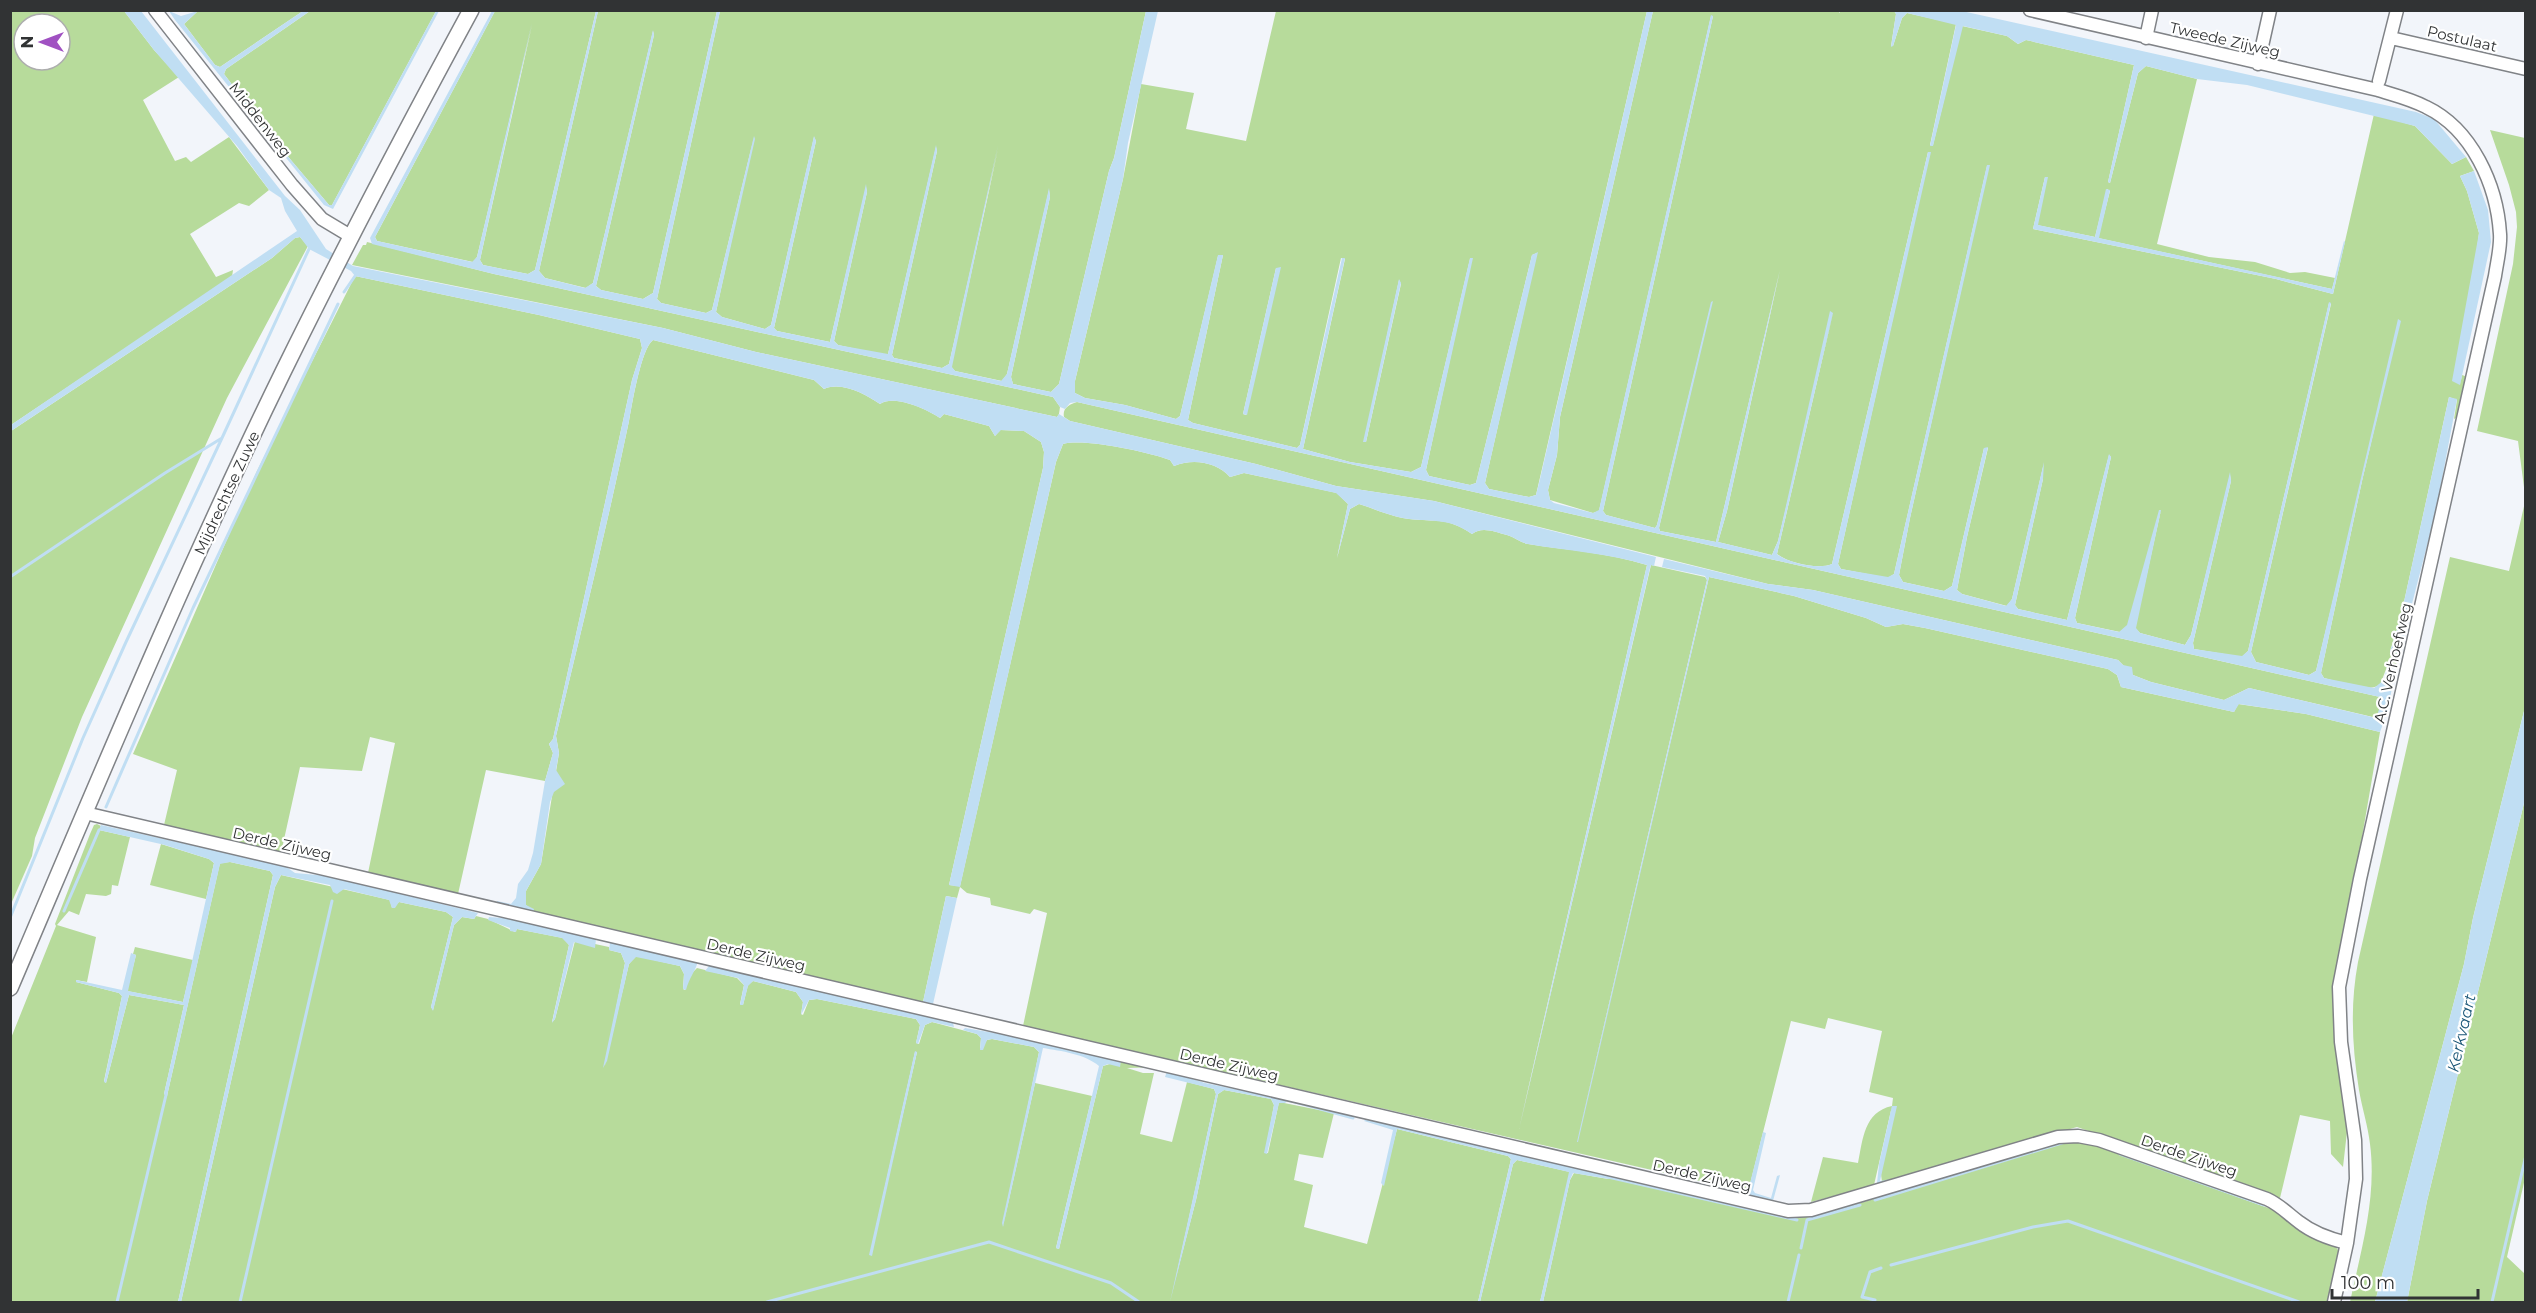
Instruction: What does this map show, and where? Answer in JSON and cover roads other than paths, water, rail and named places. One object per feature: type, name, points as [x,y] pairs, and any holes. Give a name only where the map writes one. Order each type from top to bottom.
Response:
[{"type":"main road","name":"Mijdrechtse Zuwe","points":[[10,988],[188,578],[282,374],[471,10]]},
{"type":"street","name":"Middenweg","points":[[155,10],[292,185],[322,219],[352,237]]},
{"type":"street","name":"Tweede Zijweg","points":[[2031,10],[2258,64],[2293,75],[2379,86]]},
{"type":"street","points":[[2146,38],[2152,10]]},
{"type":"street","points":[[2258,64],[2270,10]]},
{"type":"street","points":[[2379,86],[2397,10]]},
{"type":"street","name":"Postulaat","points":[[2391,38],[2526,69]]},
{"type":"street","name":"A.C. Verhoefweg","points":[[2334,1302],[2347,1244],[2356,1179],[2355,1140],[2341,1042],[2339,987],[2360,879],[2484,329],[2495,276],[2500,235],[2493,192],[2480,162],[2458,131],[2426,106],[2379,86]]},
{"type":"street","name":"Derde Zijweg","points":[[85,813],[1788,1211],[1811,1210],[2058,1137],[2078,1136],[2099,1140],[2267,1199],[2280,1205],[2312,1230],[2347,1244]]},
{"type":"water","points":[[124,11],[141,11],[285,196],[300,210],[326,249],[353,266],[663,328],[756,352],[1057,417],[1059,414],[1070,421],[1256,464],[1336,486],[1434,501],[1656,557],[1654,566],[1651,565],[1650,568],[1519,1130],[1647,565],[1603,555],[1528,544],[1489,530],[1480,530],[1472,534],[1449,523],[1403,518],[1359,504],[1350,509],[1337,558],[1348,504],[1336,493],[1244,473],[1230,477],[1218,468],[1204,463],[1189,462],[1174,466],[1170,460],[1116,447],[1085,443],[1063,444],[1056,462],[960,887],[949,885],[1043,468],[1044,452],[1041,442],[1024,431],[1001,430],[995,436],[989,426],[944,414],[940,418],[919,407],[902,402],[886,401],[880,404],[846,388],[824,389],[814,380],[653,340],[645,354],[638,378],[612,500],[556,736],[559,753],[556,770],[565,784],[554,792],[550,802],[541,864],[526,891],[526,905],[534,909],[533,913],[497,905],[497,901],[511,904],[516,898],[518,884],[528,870],[533,853],[545,781],[553,753],[549,744],[553,739],[632,380],[642,348],[640,339],[355,276],[351,271],[309,249],[300,237],[295,238],[272,258],[11,431],[11,425],[297,231],[285,211],[281,198],[269,190],[237,146],[154,50]]},
{"type":"water","points":[[169,11],[181,16],[198,11],[184,24],[215,65],[220,67],[303,11],[310,11],[226,69],[224,74],[274,140],[329,205],[332,205],[436,11],[439,11],[333,209],[324,205]]},
{"type":"water","points":[[492,11],[495,11],[375,237],[377,241],[472,262],[477,257],[532,22],[480,260],[483,265],[528,274],[535,270],[596,11],[598,11],[539,271],[545,278],[585,288],[593,283],[653,30],[654,35],[596,286],[601,290],[643,299],[653,293],[717,11],[720,11],[657,299],[661,303],[706,313],[712,310],[754,136],[716,312],[722,317],[765,329],[771,325],[814,136],[816,141],[774,328],[777,331],[830,342],[866,184],[867,192],[834,341],[838,345],[888,354],[936,145],[937,151],[892,355],[894,358],[942,368],[949,364],[998,145],[952,367],[955,371],[1001,381],[1007,374],[1049,188],[1050,197],[1011,377],[1013,384],[1051,392],[1059,384],[1114,158],[1146,11],[1158,11],[1128,143],[1123,179],[1075,381],[1075,393],[1085,398],[1125,405],[1176,419],[1180,416],[1218,255],[1223,255],[1188,420],[1297,448],[1300,445],[1342,258],[1345,258],[1303,449],[1350,462],[1411,472],[1421,467],[1470,258],[1473,258],[1426,470],[1429,476],[1470,485],[1476,483],[1532,255],[1538,252],[1485,483],[1489,489],[1529,497],[1536,495],[1647,11],[1653,11],[1560,417],[1557,455],[1548,490],[1550,500],[1554,503],[1593,513],[1599,510],[1711,15],[1713,16],[1603,511],[1606,515],[1655,528],[1657,525],[1713,301],[1659,528],[1660,531],[1716,542],[1780,269],[1727,511],[1718,542],[1772,555],[1778,541],[1830,311],[1833,313],[1777,554],[1803,565],[1832,564],[1928,152],[1931,152],[1838,564],[1841,569],[1888,577],[1894,574],[1987,165],[1990,165],[1910,518],[1899,575],[1903,582],[1944,591],[1952,586],[1984,448],[1988,447],[1957,590],[1962,594],[2006,606],[2012,599],[2044,462],[2043,479],[2015,605],[2018,609],[2067,620],[2109,454],[2111,457],[2075,618],[2077,623],[2119,632],[2127,625],[2159,510],[2161,510],[2136,628],[2140,633],[2185,645],[2191,635],[2230,472],[2231,481],[2193,643],[2194,649],[2242,656],[2248,651],[2329,302],[2331,303],[2251,652],[2256,662],[2309,675],[2316,671],[2398,319],[2401,321],[2362,481],[2321,673],[2324,678],[2374,688],[2384,680],[2388,664],[2396,665],[2388,710],[2380,732],[2306,714],[2239,704],[2234,712],[2121,687],[2117,675],[2108,669],[1925,628],[1903,624],[1886,627],[1866,618],[1794,596],[1709,577],[1577,1142],[1707,580],[1705,576],[1662,567],[1664,559],[1768,584],[1813,590],[2118,660],[2123,665],[2132,667],[2133,675],[2151,682],[2224,700],[2249,688],[2376,718],[2380,707],[2380,697],[1077,402],[1070,403],[1065,409],[1060,407],[1053,397],[494,274],[372,244],[370,238]]},
{"type":"water","points":[[1894,11],[1962,11],[2416,112],[2434,119],[2466,157],[2452,164],[2415,126],[2247,85],[2197,79],[2146,66],[2138,73],[2110,183],[2108,182],[2134,65],[2026,40],[2018,44],[2007,36],[1963,26],[1933,146],[1930,146],[1956,25],[1907,13],[1902,18],[1891,47],[1896,14]]},
{"type":"water","points":[[2474,171],[2488,210],[2491,242],[2460,385],[2452,381],[2479,233],[2467,191],[2460,176]]},
{"type":"water","points":[[2045,177],[2048,177],[2038,225],[2095,237],[2106,189],[2110,190],[2099,238],[2332,289],[2344,241],[2333,294],[2276,279],[2033,229]]},
{"type":"water","points":[[1281,267],[1247,415],[1243,414],[1276,268]]},
{"type":"water","points":[[1399,279],[1401,283],[1366,442],[1363,442]]},
{"type":"water","points":[[2449,397],[2457,399],[2436,511],[2399,654],[2390,652],[2400,620]]},
{"type":"water","name":"Kerkvaart","points":[[2525,707],[2525,799],[2427,1201],[2407,1302],[2375,1302],[2464,964],[2473,918]]},
{"type":"water","points":[[101,825],[285,866],[295,873],[328,876],[478,913],[474,919],[462,917],[454,925],[433,1011],[431,1007],[453,917],[446,912],[399,902],[395,908],[392,908],[389,900],[344,889],[337,894],[333,892],[330,885],[281,875],[275,887],[181,1302],[178,1302],[273,875],[270,871],[230,862],[220,864],[167,1096],[164,1094],[184,1005],[129,995],[106,1083],[104,1082],[122,996],[119,993],[76,982],[76,980],[122,990],[131,953],[136,955],[128,991],[183,1002],[214,863],[209,859],[165,845],[99,830]]},
{"type":"water","points":[[946,896],[957,898],[933,1004],[923,1002]]},
{"type":"water","points":[[489,917],[515,919],[596,939],[595,948],[574,942],[555,1019],[552,1023],[569,945],[562,938],[517,929],[516,932],[510,931],[510,928],[488,920]]},
{"type":"water","points":[[610,943],[622,943],[698,961],[686,990],[683,989],[684,974],[680,966],[636,957],[629,964],[607,1061],[603,1068],[625,963],[621,953],[609,950]]},
{"type":"water","points":[[709,966],[859,998],[953,1023],[954,1027],[932,1022],[925,1025],[918,1044],[916,1043],[920,1025],[916,1019],[817,999],[809,1000],[801,1015],[803,1002],[796,992],[753,981],[748,986],[743,1005],[740,1005],[744,985],[738,978],[705,971]]},
{"type":"water","points":[[965,1028],[1047,1042],[1121,1061],[1120,1067],[1108,1064],[1103,1066],[1059,1249],[1056,1248],[1099,1066],[1080,1056],[1043,1048],[1003,1227],[1039,1052],[1034,1047],[992,1039],[987,1040],[983,1050],[980,1050],[981,1038],[977,1034],[963,1030]]},
{"type":"water","points":[[915,1051],[917,1052],[872,1256],[869,1255]]},
{"type":"water","points":[[1167,1071],[1205,1083],[1288,1100],[1285,1103],[1279,1103],[1267,1154],[1264,1153],[1274,1105],[1271,1099],[1224,1090],[1218,1094],[1196,1200],[1170,1302],[1216,1094],[1214,1089],[1165,1077]]},
{"type":"water","points":[[1892,1106],[1897,1106],[1880,1181],[1909,1176],[1872,1186],[1877,1183]]},
{"type":"water","points":[[1366,1119],[1610,1175],[1609,1179],[1573,1173],[1543,1302],[1540,1302],[1569,1172],[1517,1160],[1513,1164],[1480,1302],[1478,1302],[1511,1159],[1508,1156],[1397,1129],[1384,1186],[1381,1183],[1393,1130],[1364,1121]]},
{"type":"water","points":[[1763,1132],[1766,1133],[1753,1190],[1755,1193],[1771,1198],[1777,1176],[1780,1175],[1773,1201],[1735,1193],[1736,1189],[1748,1191]]},
{"type":"waterway","points":[[222,438],[309,249]]},
{"type":"waterway","points":[[344,292],[355,276]]},
{"type":"waterway","points":[[106,807],[193,608],[338,304]]},
{"type":"waterway","points":[[10,577],[165,473],[222,438],[83,738],[10,918]]},
{"type":"waterway","points":[[64,911],[99,830]]},
{"type":"waterway","points":[[240,1302],[332,901]]},
{"type":"waterway","points":[[117,1302],[166,1095]]},
{"type":"waterway","points":[[1288,1100],[1353,1118]]},
{"type":"waterway","points":[[1875,1200],[2065,1142]]},
{"type":"waterway","points":[[2120,1154],[2264,1205]]},
{"type":"waterway","points":[[2492,1302],[2526,1155]]},
{"type":"waterway","points":[[1608,1177],[1797,1220]]},
{"type":"waterway","points":[[1801,1248],[1807,1220],[1860,1205]]},
{"type":"waterway","points":[[1891,1265],[2033,1227],[2068,1221],[2299,1302]]},
{"type":"waterway","points":[[767,1302],[989,1242],[1111,1283],[1139,1302]]},
{"type":"waterway","points":[[1788,1302],[1799,1255]]},
{"type":"waterway","points":[[1875,1300],[1862,1297],[1870,1272],[1881,1268]]}]
